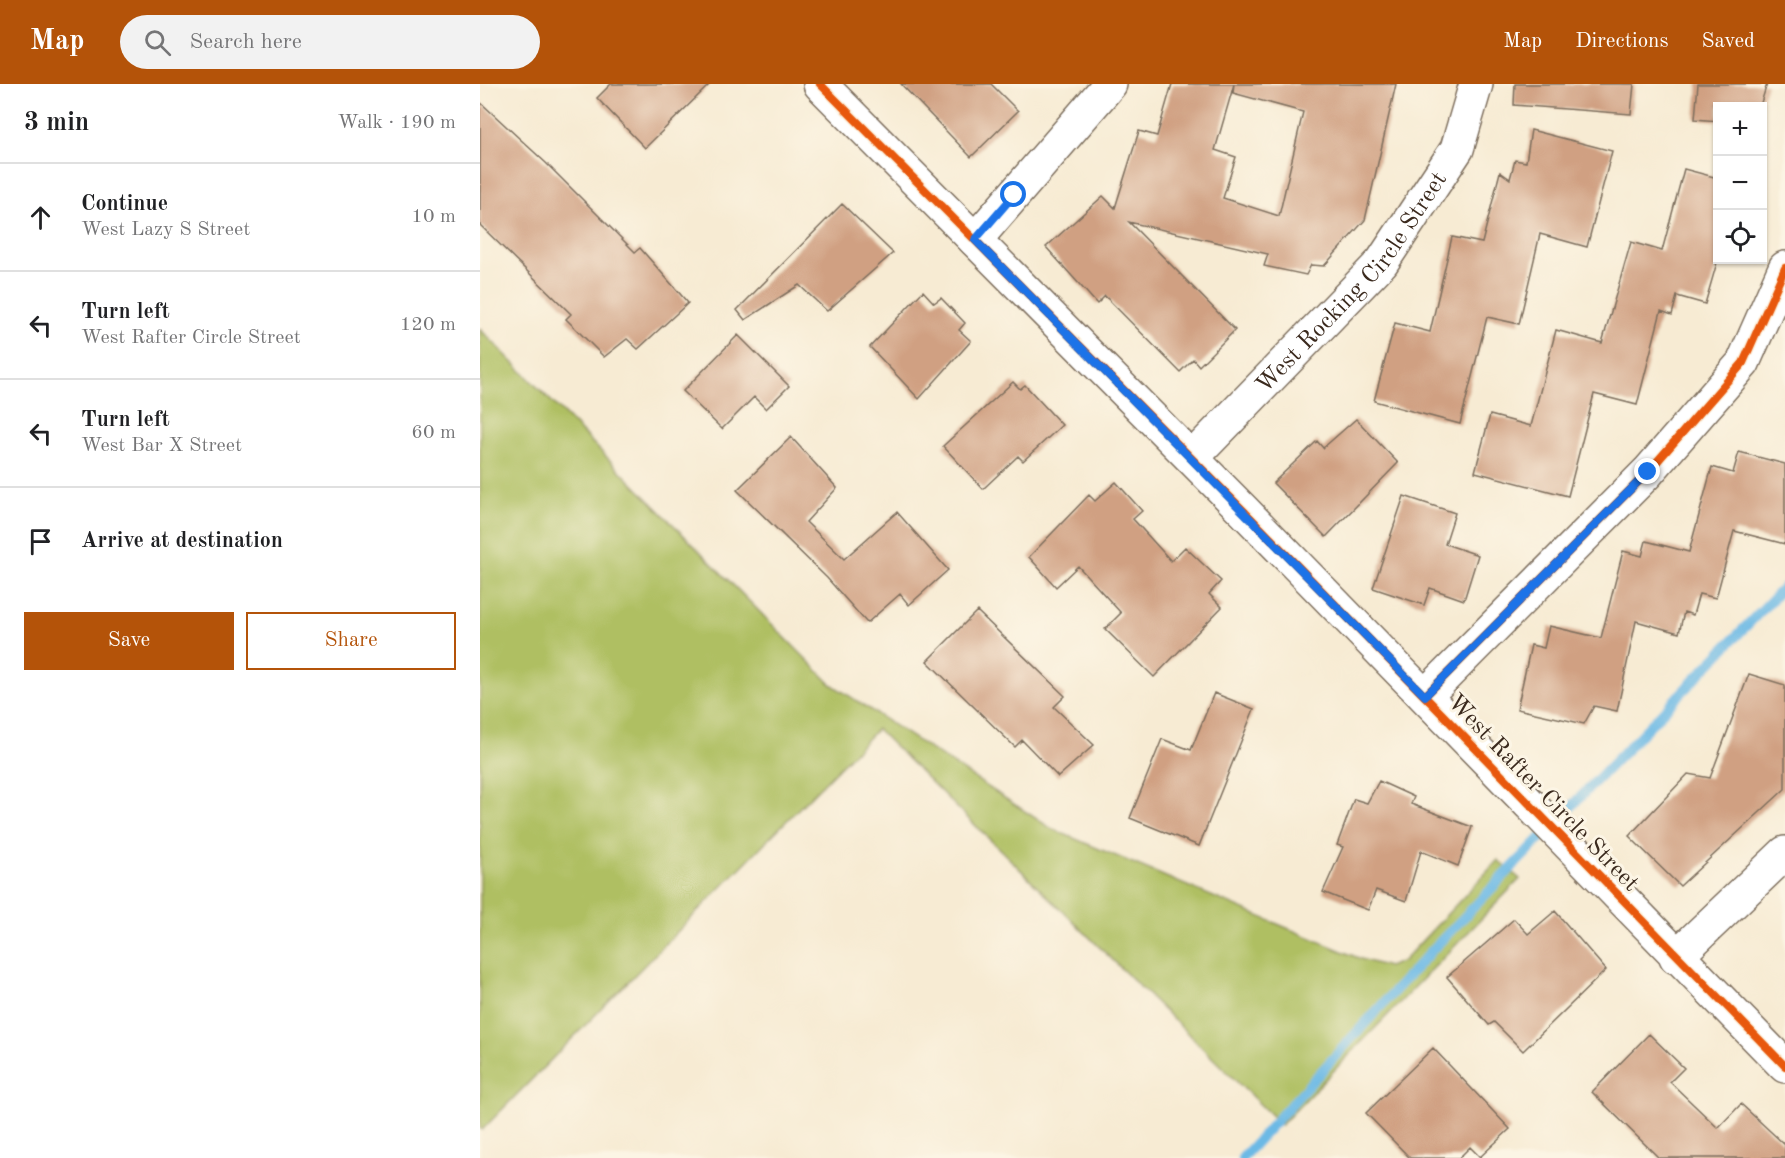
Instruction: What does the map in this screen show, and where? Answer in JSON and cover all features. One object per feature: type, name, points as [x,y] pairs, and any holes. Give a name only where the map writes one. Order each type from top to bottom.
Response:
[{"type":"street","name":"West Rafter Circle Street","points":[[820,84],[1192,458],[1676,957],[1785,1066]]},
{"type":"street","points":[[975,240],[1110,84]]},
{"type":"street","name":"West Rocking Circle Street","points":[[1192,458],[1382,262],[1457,149],[1476,84]]},
{"type":"street","points":[[1425,696],[1648,472],[1743,363],[1785,268]]},
{"type":"street","points":[[1676,957],[1785,853]]},
{"type":"green space","points":[[480,329],[831,684],[1052,829],[1361,959],[1388,967],[1403,961],[1498,860],[1520,879],[1281,1125],[877,729],[482,1130],[480,1128]]},
{"type":"building","points":[[611,84],[710,84],[645,148],[597,98]]},
{"type":"building","points":[[901,84],[991,84],[1018,111],[971,157]]},
{"type":"building","points":[[1172,84],[1234,84],[1396,84],[1365,220],[1324,266],[1311,265],[1306,275],[1264,266],[1268,254],[1129,222],[1235,330],[1199,366],[1193,359],[1180,372],[1105,296],[1097,304],[1046,247],[1103,196],[1115,208],[1139,131],[1157,136]],"holes":[[[1234,84],[1233,93],[1303,112],[1279,216],[1223,198],[1236,157],[1215,150]]]},
{"type":"building","points":[[1515,84],[1634,84],[1631,114],[1514,105]]},
{"type":"building","points":[[1698,84],[1767,84],[1761,102],[1713,102],[1713,121],[1695,119]]},
{"type":"building","points":[[480,102],[546,163],[635,252],[640,248],[688,303],[638,349],[627,339],[604,357],[566,319],[571,314],[480,225]]},
{"type":"building","points":[[1531,130],[1612,151],[1587,247],[1540,234],[1519,324],[1487,317],[1460,424],[1374,401],[1395,323],[1430,332],[1452,237],[1482,243],[1500,172],[1510,179],[1515,160],[1526,162]]},
{"type":"building","points":[[1684,169],[1713,177],[1713,264],[1717,264],[1705,304],[1677,296],[1672,315],[1661,311],[1637,405],[1594,394],[1568,496],[1475,472],[1490,415],[1531,426],[1556,330],[1602,343],[1631,242],[1662,251]]},
{"type":"building","points":[[842,204],[893,253],[827,311],[799,285],[745,320],[737,310]]},
{"type":"building","points":[[923,291],[934,303],[941,298],[965,323],[959,330],[971,341],[919,399],[870,347]]},
{"type":"building","points":[[738,335],[789,386],[766,409],[754,397],[722,429],[683,391]]},
{"type":"building","points":[[1013,382],[1020,389],[1025,385],[1062,425],[1023,461],[1018,456],[983,489],[943,446]]},
{"type":"building","points":[[1356,419],[1398,463],[1326,537],[1273,483],[1317,441],[1323,448]]},
{"type":"building","points":[[791,437],[837,488],[806,522],[844,559],[897,512],[948,570],[909,605],[900,594],[867,623],[827,578],[737,490]]},
{"type":"building","points":[[1739,452],[1785,464],[1785,544],[1734,531],[1716,598],[1699,594],[1693,615],[1684,612],[1679,633],[1636,621],[1617,711],[1594,706],[1584,724],[1517,709],[1531,645],[1544,648],[1549,626],[1601,638],[1623,551],[1642,556],[1646,541],[1689,552],[1712,467],[1733,473]]},
{"type":"building","points":[[1116,482],[1142,511],[1133,519],[1171,561],[1185,547],[1221,581],[1209,594],[1222,607],[1154,677],[1105,629],[1121,613],[1078,566],[1056,587],[1029,557],[1089,495],[1095,501]]},
{"type":"building","points":[[1404,496],[1455,513],[1445,544],[1478,555],[1464,600],[1430,588],[1424,605],[1373,588]]},
{"type":"building","points":[[977,611],[1065,696],[1054,707],[1094,745],[1058,777],[1022,740],[1015,747],[927,661]]},
{"type":"building","points":[[1749,674],[1785,685],[1785,789],[1680,886],[1629,836],[1688,774],[1710,778]]},
{"type":"building","points":[[1214,693],[1254,709],[1199,846],[1130,818],[1162,739],[1191,750]]},
{"type":"building","points":[[1379,781],[1414,797],[1411,804],[1472,827],[1458,866],[1421,851],[1406,901],[1376,890],[1368,910],[1323,892],[1343,847],[1337,845],[1354,799],[1367,803]]},
{"type":"building","points":[[1555,911],[1606,970],[1523,1051],[1494,1022],[1489,1025],[1447,977],[1514,919],[1528,934]]},
{"type":"building","points":[[1649,1034],[1684,1068],[1670,1082],[1718,1128],[1741,1104],[1785,1145],[1785,1158],[1659,1158],[1592,1092]]},
{"type":"building","points":[[1433,1048],[1510,1129],[1480,1157],[1470,1147],[1459,1158],[1410,1158],[1366,1113]]},
{"type":"waterway","points":[[1242,1158],[1434,948],[1785,586]]},
{"type":"cycle path","points":[[820,84],[1244,511],[1785,1066]]},
{"type":"cycle path","points":[[1425,696],[1648,472],[1743,363],[1785,268]]},
{"type":"route","points":[[1014,195],[975,240],[1425,696],[1648,472]]}]
